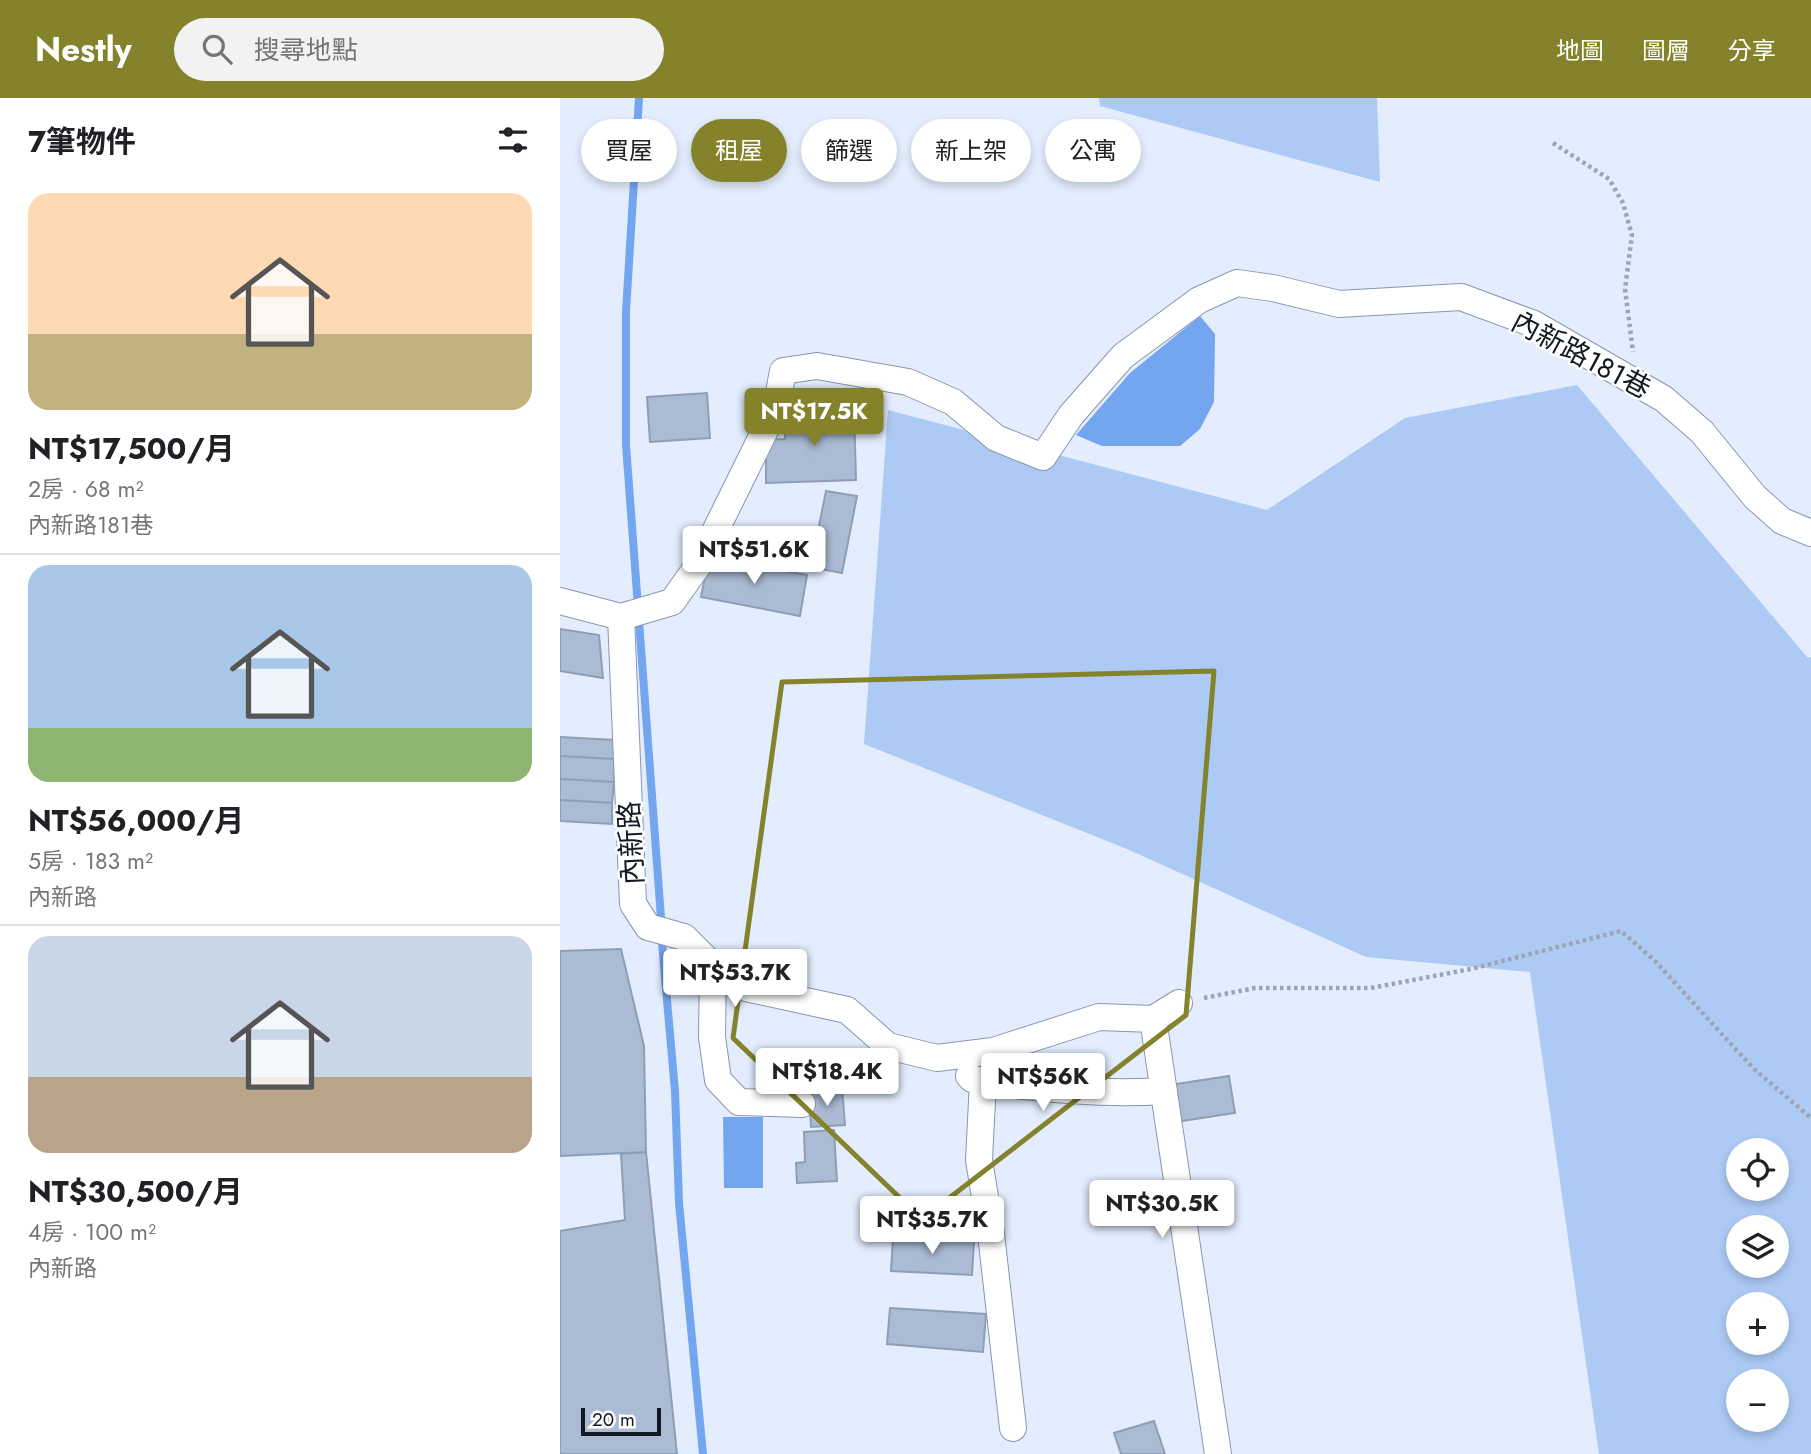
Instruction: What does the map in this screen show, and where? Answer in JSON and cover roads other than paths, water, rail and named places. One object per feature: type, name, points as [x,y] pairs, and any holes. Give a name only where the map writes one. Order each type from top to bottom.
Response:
[{"type":"street","name":"內新路181巷","points":[[621,617],[672,602],[699,564],[776,408],[783,371],[817,366],[908,382],[953,402],[996,438],[1043,457],[1071,415],[1123,356],[1199,300],[1237,283],[1273,288],[1339,304],[1461,298],[1534,324],[1664,399],[1702,432],[1755,497],[1782,521],[1811,533]]},
{"type":"street","points":[[560,601],[621,617]]},
{"type":"street","name":"內新路","points":[[621,617],[634,904],[648,927],[684,937],[713,966],[746,988],[847,1010],[888,1046],[937,1058],[993,1051],[1099,1017],[1153,1019]]},
{"type":"street","points":[[713,966],[712,1037],[718,1080],[739,1102],[802,1104]]},
{"type":"street","points":[[1179,1003],[1153,1019],[1218,1454]]},
{"type":"street","points":[[952,1056],[972,1079],[1023,1088],[1120,1094],[1164,1091]]},
{"type":"street","points":[[983,1081],[979,1160],[991,1234],[1013,1428]]},
{"type":"water","points":[[1200,316],[1215,334],[1214,402],[1200,429],[1180,446],[1102,446],[1076,435],[1130,373]]},
{"type":"water","points":[[723,1117],[763,1117],[763,1188],[724,1188]]},
{"type":"waterway","points":[[639,98],[626,312],[626,445],[661,918]]},
{"type":"waterway","points":[[662,943],[675,1091],[679,1203],[703,1454]]}]
